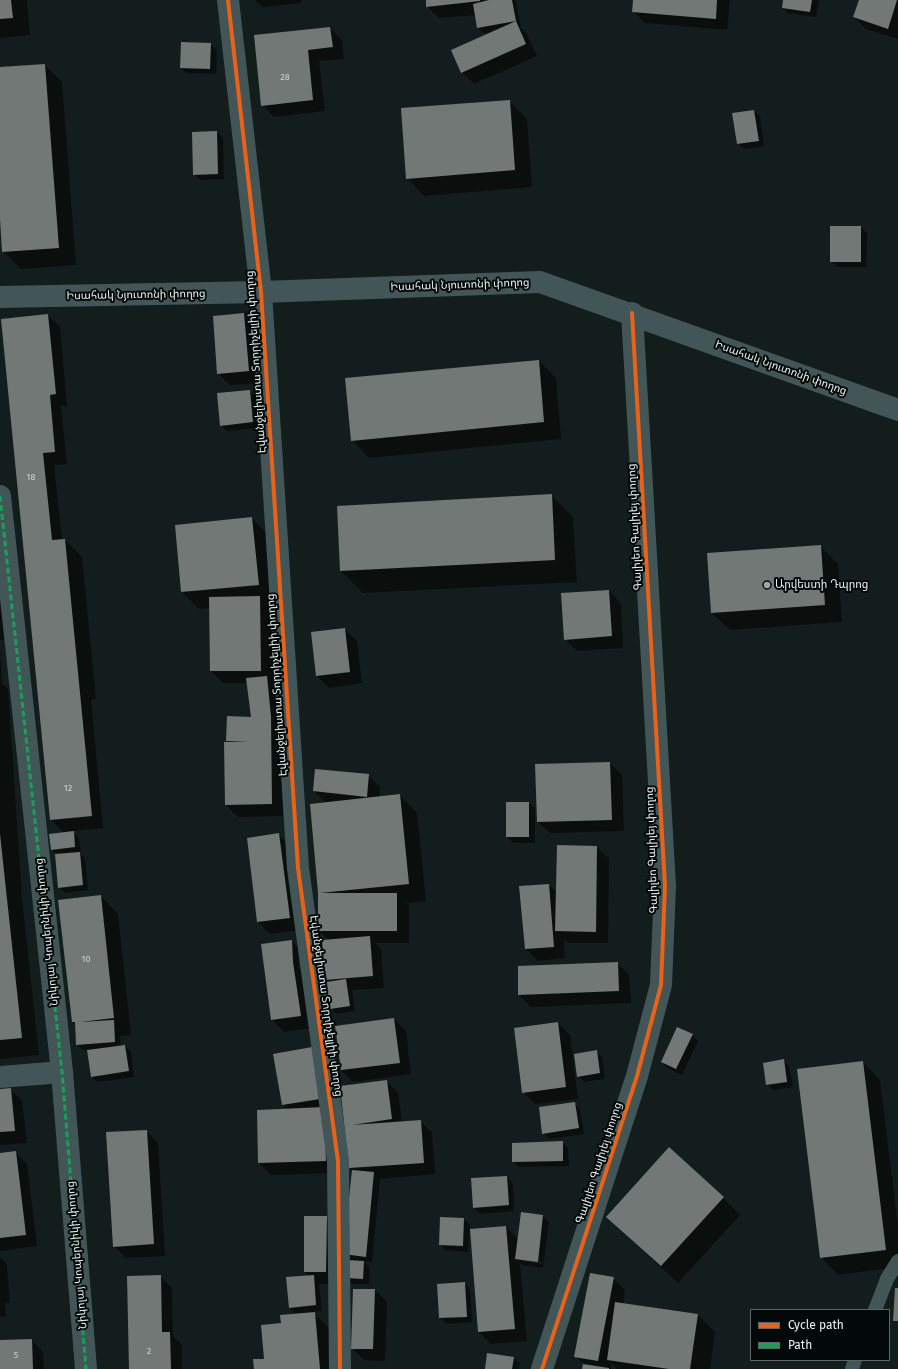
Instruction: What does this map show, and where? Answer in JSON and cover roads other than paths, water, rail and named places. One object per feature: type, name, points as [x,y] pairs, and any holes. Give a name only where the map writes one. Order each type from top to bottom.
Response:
[{"type":"street","name":"Էվանջելիստա Տորրիչելլիի փողոց","points":[[228,0],[261,292],[298,868],[338,1161],[340,1369]]},
{"type":"street","name":"Իսահակ Նյուտոնի փողոց","points":[[0,297],[261,292],[540,282],[632,313],[898,410]]},
{"type":"street","name":"Գալիլեո Գալիլեյ փողոց","points":[[542,1369],[637,1076],[662,986],[665,886],[632,313]]},
{"type":"street","name":"Նիկոլայ Կոպերնիկի փողոց","points":[[0,496],[62,1072],[86,1369]]},
{"type":"street","points":[[0,1077],[62,1072]]},
{"type":"lane","points":[[875,1309],[887,1279],[898,1261]]},
{"type":"place","name":"Արվեստի Դպրոց","points":[[767,585]]}]
